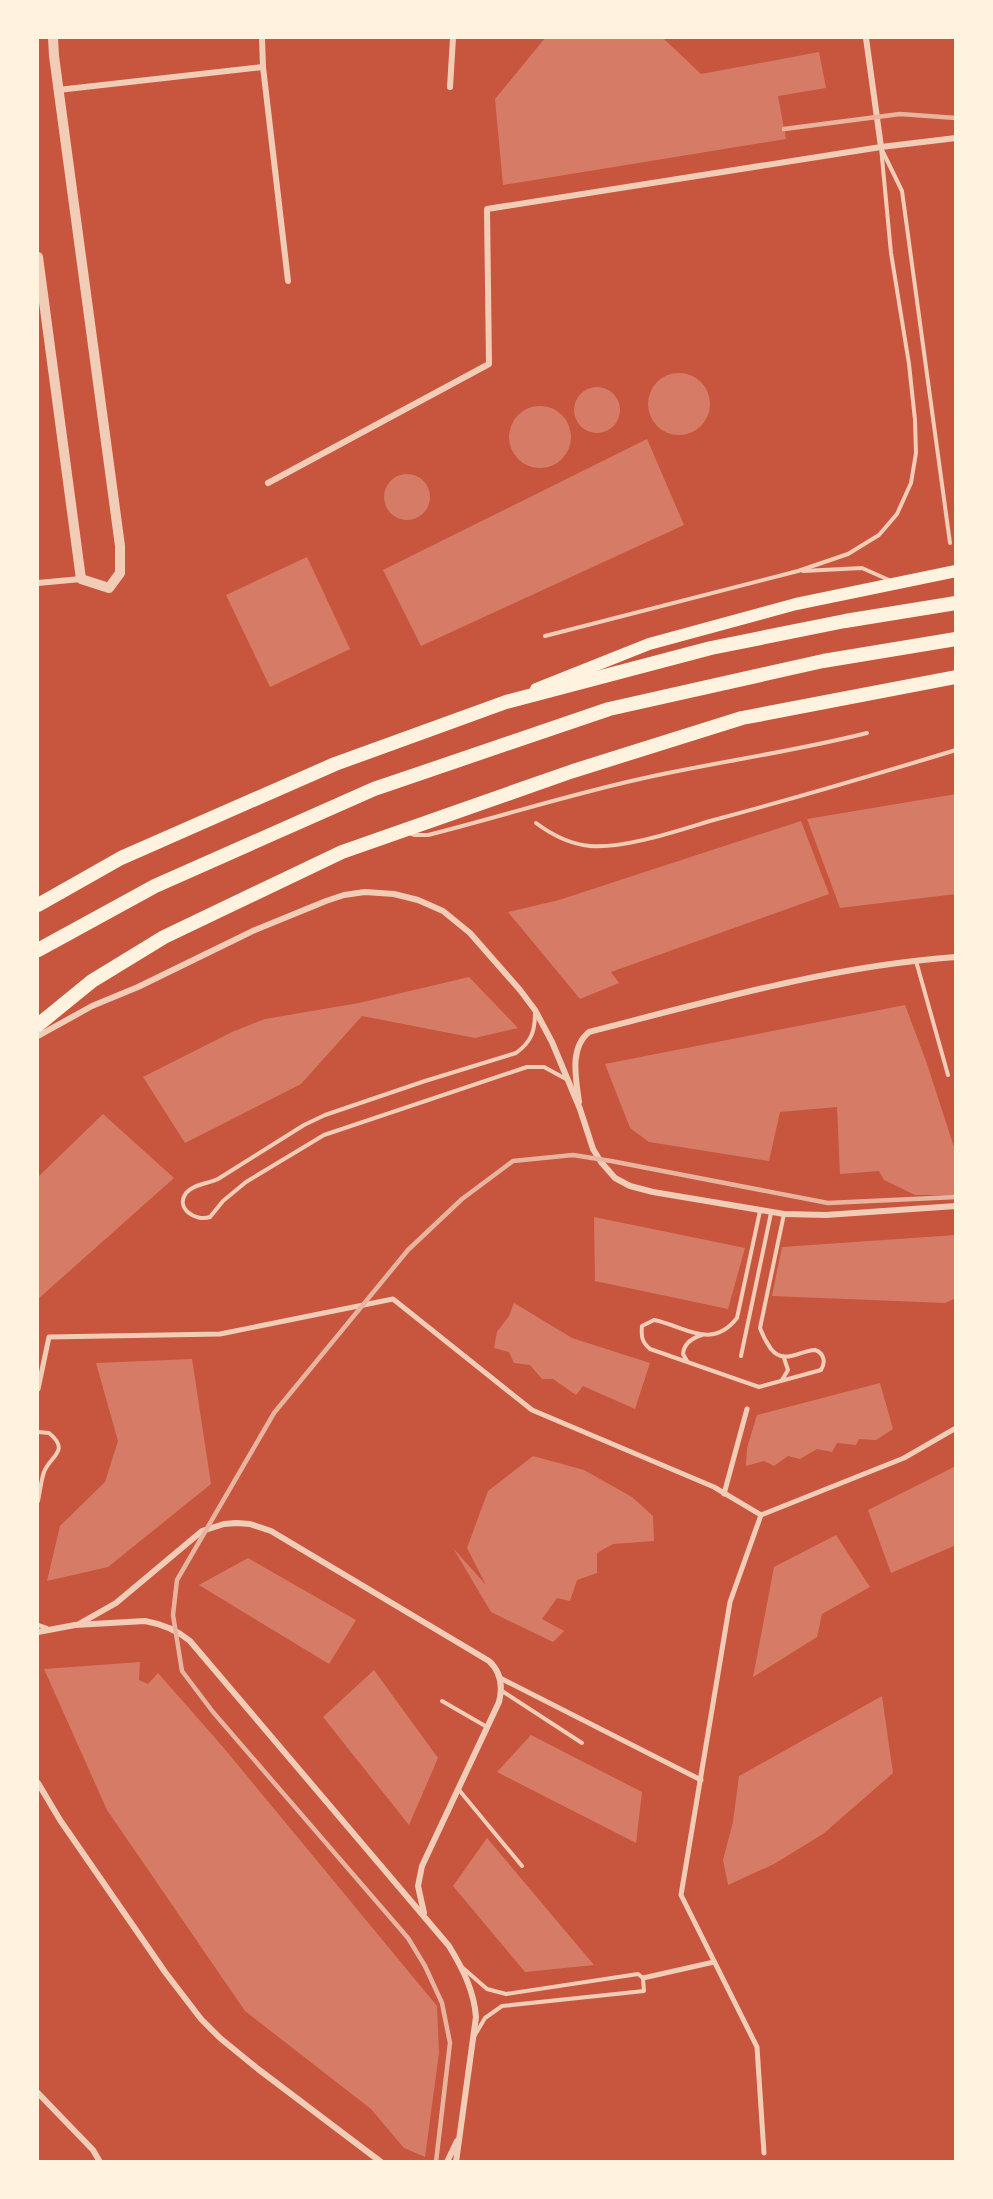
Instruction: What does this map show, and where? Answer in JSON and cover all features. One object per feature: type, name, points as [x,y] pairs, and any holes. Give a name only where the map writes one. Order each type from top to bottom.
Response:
[{"type":"main road","points":[[38,905],[121,858],[324,769],[506,702],[649,644],[796,604],[956,571]]},
{"type":"main road","points":[[506,702],[711,648],[845,621],[956,603]]},
{"type":"main road","points":[[38,950],[155,886],[374,789],[597,712],[823,661],[956,639]]},
{"type":"main road","points":[[38,1025],[92,981],[164,937],[342,852],[573,771],[742,718],[956,677]]},
{"type":"street","points":[[38,583],[81,579],[109,588],[120,573],[120,546],[58,90],[53,38]]},
{"type":"street","points":[[262,38],[263,67],[288,281]]},
{"type":"street","points":[[450,87],[453,38]]},
{"type":"street","points":[[866,38],[881,147]]},
{"type":"street","points":[[58,90],[263,67]]},
{"type":"street","points":[[268,483],[489,364],[487,209],[881,147],[956,138]]},
{"type":"street","points":[[38,257],[81,579]]},
{"type":"street","points":[[38,1036],[92,1006],[138,987],[255,930],[344,895],[365,892],[394,894],[418,900],[443,911],[470,933],[491,955],[535,1010],[552,1042],[600,1162],[622,1182],[653,1192],[784,1214],[826,1215],[956,1206]]},
{"type":"street","points":[[580,1109],[575,1074],[576,1053],[580,1041],[590,1032],[740,994],[870,966],[956,957]]},
{"type":"street","points":[[38,1389],[49,1336],[220,1334],[393,1299],[532,1410],[724,1494],[761,1515]]},
{"type":"street","points":[[724,1494],[747,1409]]},
{"type":"street","points":[[764,2153],[757,2047],[681,1894],[730,1602],[761,1515],[904,1458],[956,1428]]},
{"type":"street","points":[[75,1625],[116,1603],[202,1531],[224,1524],[250,1524],[271,1532],[496,1667],[501,1691],[497,1707],[427,1854],[420,1876],[420,1898],[425,1917]]},
{"type":"street","points":[[38,1632],[75,1625],[146,1621],[180,1633],[190,1641],[449,1946],[462,1967],[475,2004],[476,2017],[456,2162]]},
{"type":"street","points":[[500,1678],[701,1779]]},
{"type":"street","points":[[38,1783],[66,1830],[165,1972],[201,2019],[258,2069],[381,2162]]},
{"type":"street","points":[[643,1978],[714,1962]]},
{"type":"street","points":[[38,2093],[93,2150],[100,2162]]},
{"type":"street","points":[[447,2162],[461,2132]]},
{"type":"lane","points":[[881,147],[902,191],[950,543]]},
{"type":"lane","points":[[544,636],[798,571],[848,554],[879,535],[897,514],[911,483],[916,453],[915,420],[909,364],[891,253],[881,147]]},
{"type":"lane","points":[[798,571],[862,568],[895,583]]},
{"type":"lane","points":[[402,831],[414,836],[428,836],[639,779],[834,742],[867,733]]},
{"type":"lane","points":[[536,823],[548,832],[577,844],[591,846],[623,843],[669,833],[824,790],[956,750]]},
{"type":"lane","points":[[915,960],[948,1075]]},
{"type":"lane","points":[[535,1010],[533,1035],[525,1047],[516,1053],[325,1115],[304,1125],[218,1179],[188,1191],[184,1198],[184,1206],[196,1218],[210,1216],[223,1201],[246,1182],[300,1147],[324,1135],[413,1104],[527,1067],[544,1067],[566,1079]]},
{"type":"lane","points":[[760,1211],[737,1318],[730,1327],[703,1334],[688,1333],[654,1320],[642,1326],[641,1335],[644,1343],[650,1349],[759,1387],[821,1370],[823,1364],[821,1354],[815,1350],[784,1358],[777,1356],[763,1337],[760,1328],[784,1214]]},
{"type":"lane","points":[[741,1356],[771,1213]]},
{"type":"lane","points":[[687,1362],[683,1354],[684,1347],[692,1339],[703,1334]]},
{"type":"lane","points":[[782,1381],[788,1370],[784,1358]]},
{"type":"lane","points":[[38,1431],[49,1432],[59,1449],[57,1456],[44,1470],[38,1501]]},
{"type":"lane","points":[[38,1625],[51,1629]]},
{"type":"lane","points":[[501,1691],[582,1743]]},
{"type":"lane","points":[[442,1701],[488,1727]]},
{"type":"lane","points":[[457,1789],[522,1866]]},
{"type":"lane","points":[[462,1967],[487,1989],[506,1994],[638,1974],[643,1978],[644,1991],[502,2006],[485,2018],[472,2041]]},
{"type":"building","points":[[545,38],[663,38],[701,74],[819,52],[826,88],[778,96],[786,139],[503,185],[495,99]]},
{"type":"building","points":[[679,373],[691,375],[701,382],[708,392],[710,404],[708,416],[701,426],[691,433],[679,435],[667,433],[657,426],[650,416],[648,404],[650,392],[657,382],[667,375]]},
{"type":"building","points":[[597,387],[613,394],[620,410],[613,426],[597,433],[581,426],[574,410],[581,394]]},
{"type":"building","points":[[540,406],[552,408],[562,415],[569,425],[571,437],[569,449],[562,459],[552,466],[540,468],[528,466],[518,459],[511,449],[509,437],[511,425],[518,415],[528,408]]},
{"type":"building","points":[[647,439],[684,525],[421,646],[383,570]]},
{"type":"building","points":[[407,474],[423,481],[430,497],[423,513],[407,520],[391,513],[384,497],[391,481]]},
{"type":"building","points":[[307,557],[350,649],[270,687],[226,595]]},
{"type":"building","points":[[956,794],[956,894],[840,908],[807,819]]},
{"type":"building","points":[[801,821],[829,894],[611,972],[619,983],[580,999],[508,912],[559,900]]},
{"type":"building","points":[[469,977],[518,1028],[475,1038],[362,1016],[301,1084],[185,1143],[143,1077],[232,1032],[265,1019],[359,1003]]},
{"type":"building","points":[[905,1005],[956,1153],[956,1195],[915,1195],[884,1180],[879,1171],[840,1174],[837,1107],[780,1112],[769,1161],[649,1142],[630,1128],[605,1064]]},
{"type":"building","points":[[103,1114],[174,1178],[38,1299],[38,1177]]},
{"type":"building","points":[[594,1217],[745,1248],[728,1309],[595,1281]]},
{"type":"building","points":[[956,1235],[956,1298],[945,1303],[772,1296],[782,1247]]},
{"type":"building","points":[[514,1303],[572,1338],[650,1363],[635,1409],[583,1386],[576,1395],[553,1379],[542,1379],[530,1365],[514,1363],[509,1352],[494,1348],[497,1332],[509,1316]]},
{"type":"building","points":[[192,1359],[211,1484],[108,1567],[47,1581],[60,1526],[105,1482],[118,1441],[96,1363]]},
{"type":"building","points":[[880,1383],[893,1429],[876,1440],[859,1439],[856,1445],[837,1443],[832,1452],[817,1449],[800,1459],[788,1456],[774,1466],[764,1461],[746,1466],[747,1448],[757,1415]]},
{"type":"building","points":[[533,1456],[584,1470],[632,1497],[653,1516],[654,1541],[613,1544],[597,1553],[597,1573],[577,1580],[570,1601],[557,1598],[542,1619],[564,1631],[553,1642],[491,1612],[453,1548],[486,1585],[467,1548],[488,1491]]},
{"type":"building","points":[[956,1466],[956,1545],[891,1573],[868,1510]]},
{"type":"building","points":[[836,1535],[870,1587],[822,1614],[817,1637],[753,1677],[774,1567]]},
{"type":"building","points":[[248,1558],[356,1620],[329,1664],[199,1585]]},
{"type":"building","points":[[140,1662],[139,1680],[148,1684],[158,1673],[223,1747],[437,2006],[439,2053],[425,2157],[404,2148],[371,2109],[245,2011],[107,1810],[44,1669]]},
{"type":"building","points":[[374,1670],[438,1758],[409,1825],[323,1717]]},
{"type":"building","points":[[882,1696],[893,1773],[823,1834],[774,1864],[728,1885],[723,1860],[733,1822],[739,1776]]},
{"type":"building","points":[[531,1735],[642,1792],[636,1843],[497,1772]]},
{"type":"building","points":[[487,1838],[594,1965],[525,1972],[453,1886]]},
{"type":"railway","points":[[784,129],[900,114],[956,118]]},
{"type":"railway","points":[[436,2162],[450,2043],[442,2003],[425,1966],[408,1938],[213,1712],[182,1671],[173,1615],[177,1580],[274,1413],[408,1250],[462,1199],[513,1161],[573,1155],[828,1203],[956,1197]]}]
